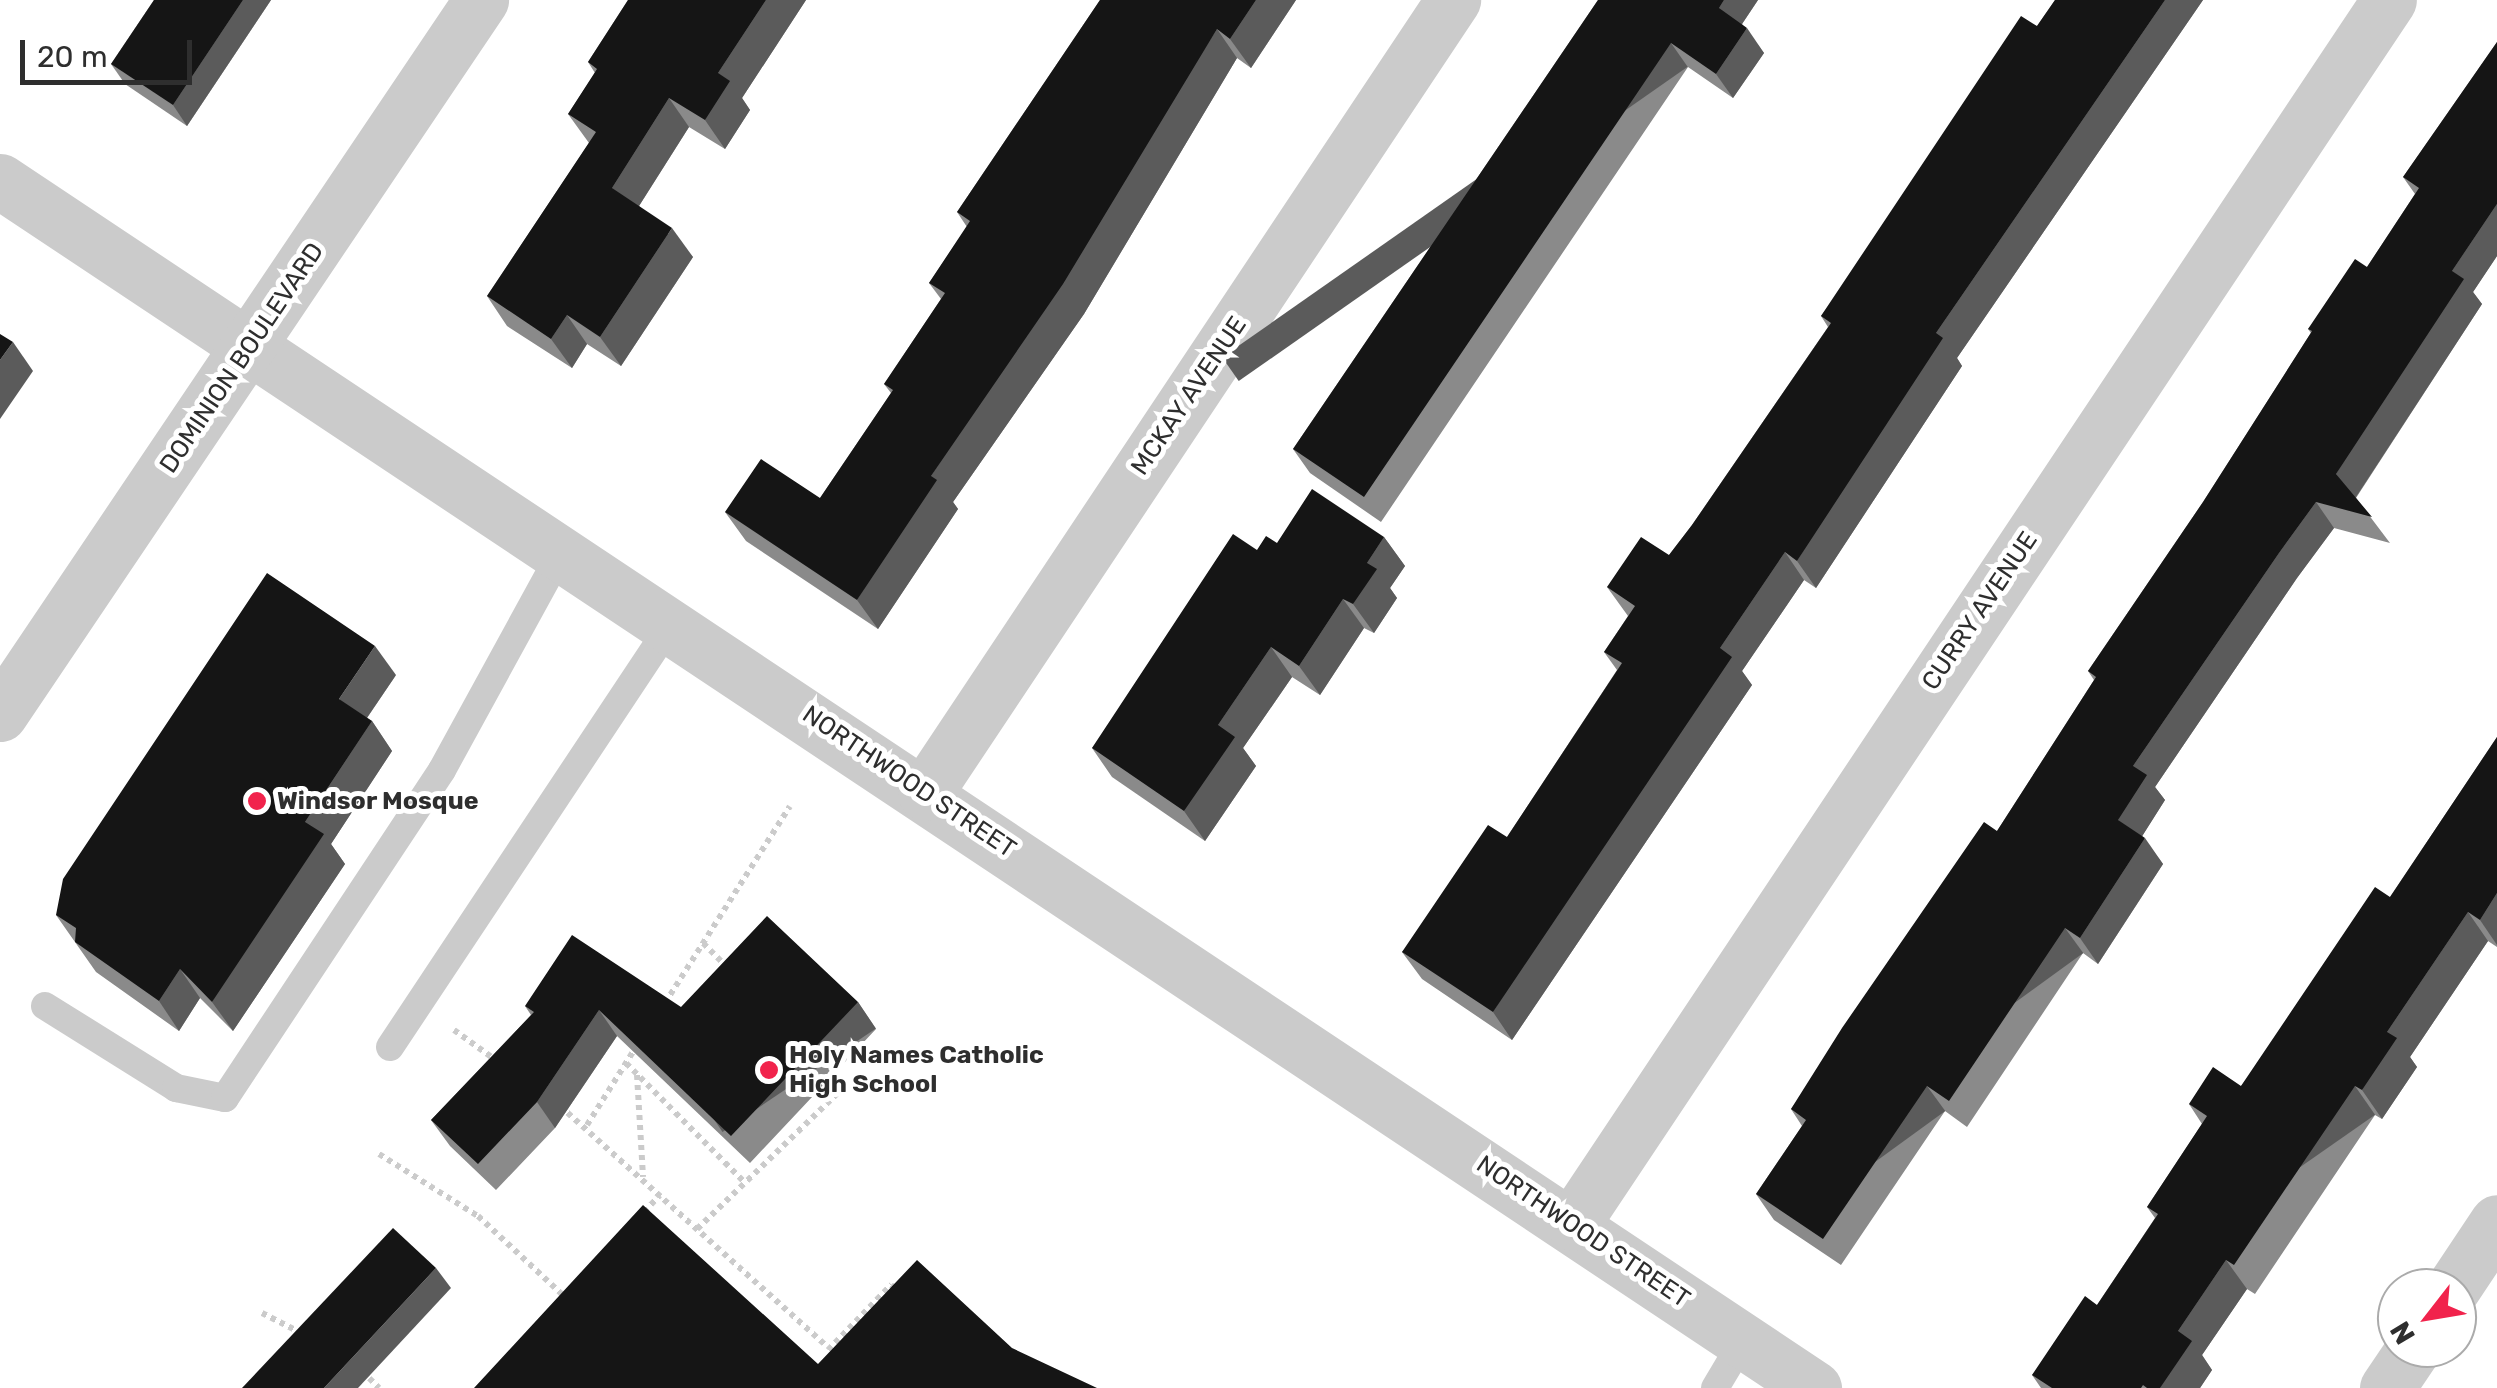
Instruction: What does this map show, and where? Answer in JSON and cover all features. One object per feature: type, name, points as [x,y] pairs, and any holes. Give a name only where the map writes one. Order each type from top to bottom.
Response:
[{"type":"street","name":"DOMINION BOULEVARD","points":[[0,714],[252,346],[481,0]]},
{"type":"street","name":"MCKAY AVENUE","points":[[925,793],[1453,0]]},
{"type":"street","name":"CURRY AVENUE","points":[[1572,1223],[2389,0]]},
{"type":"street","name":"NORTHWOOD STREET","points":[[0,181],[1572,1223],[1814,1388]]},
{"type":"street","points":[[2466,1268],[2497,1222]]},
{"type":"lane","points":[[46,1006],[176,1088],[225,1098],[442,770],[562,552]]},
{"type":"lane","points":[[390,1048],[671,624]]},
{"type":"lane","points":[[1715,1388],[1744,1341]]},
{"type":"path","points":[[657,1015],[790,806]]},
{"type":"path","points":[[703,943],[731,971]]},
{"type":"path","points":[[453,1030],[513,1072]]},
{"type":"path","points":[[587,1125],[647,1031]]},
{"type":"path","points":[[626,1062],[744,1183]]},
{"type":"path","points":[[637,1073],[643,1178]]},
{"type":"path","points":[[698,1229],[845,1086],[832,1075]]},
{"type":"path","points":[[542,1093],[587,1125],[828,1347],[830,1366]]},
{"type":"path","points":[[379,1154],[478,1216],[565,1297]]},
{"type":"path","points":[[633,1224],[660,1195]]},
{"type":"path","points":[[552,1310],[578,1282]]},
{"type":"path","points":[[828,1347],[891,1285],[904,1298]]},
{"type":"path","points":[[262,1313],[307,1337]]},
{"type":"path","points":[[352,1360],[379,1388]]},
{"type":"building","points":[[154,0],[243,0],[173,105],[111,64]]},
{"type":"building","points":[[628,0],[766,0],[718,73],[730,81],[705,120],[669,98],[612,188],[672,228],[600,337],[567,315],[551,339],[487,296],[596,132],[568,114],[597,69],[588,62]]},
{"type":"building","points":[[1100,0],[1256,0],[1230,39],[1217,29],[1063,284],[931,476],[937,480],[857,600],[725,512],[761,459],[820,498],[893,390],[884,384],[945,293],[929,283],[970,221],[957,212]]},
{"type":"building","points":[[1598,0],[1724,0],[1719,8],[1747,28],[1716,74],[1671,43],[1364,497],[1293,449]]},
{"type":"building","points":[[2055,0],[2165,0],[1936,333],[1943,338],[1797,561],[1785,552],[1720,648],[1732,657],[1493,1012],[1402,952],[1488,825],[1507,837],[1622,663],[1604,652],[1635,606],[1607,587],[1641,537],[1669,555],[1831,323],[1821,316],[2021,16],[2037,26]]},
{"type":"building","points":[[2497,42],[2497,204],[2452,271],[2464,279],[2336,474],[2372,517],[2316,502],[2133,766],[2147,775],[2118,820],[2145,838],[2080,938],[2065,928],[1949,1101],[1927,1086],[1823,1239],[1756,1194],[1806,1120],[1791,1109],[1984,822],[1997,831],[2096,677],[2088,671],[2203,502],[2312,331],[2308,329],[2355,259],[2367,267],[2419,188],[2403,177]]},
{"type":"building","points":[[0,334],[13,342],[0,360]]},
{"type":"building","points":[[1312,489],[1384,537],[1367,563],[1377,569],[1353,604],[1343,599],[1299,666],[1271,647],[1218,725],[1235,737],[1184,811],[1092,748],[1233,534],[1257,550],[1266,536],[1277,543]]},
{"type":"building","name":"Windsor Mosque","points":[[267,573],[375,646],[339,699],[372,721],[305,822],[324,834],[212,1002],[180,969],[159,1001],[75,942],[76,928],[56,915],[63,879]]},
{"type":"building","points":[[2497,737],[2497,893],[2480,920],[2468,912],[2387,1032],[2397,1038],[2362,1090],[2355,1086],[2234,1265],[2226,1260],[2178,1331],[2192,1341],[2160,1388],[2052,1388],[2032,1375],[2085,1296],[2097,1305],[2158,1214],[2147,1207],[2207,1116],[2189,1104],[2213,1067],[2241,1086],[2375,887],[2390,897]]},
{"type":"building","points":[[767,916],[858,1002],[731,1136],[599,1010],[537,1102],[478,1164],[431,1120],[534,1012],[525,1006],[572,935],[681,1007]]},
{"type":"building","points":[[643,1205],[818,1364],[917,1260],[1012,1348],[1097,1388],[474,1388]]},
{"type":"building","points":[[393,1228],[436,1268],[324,1388],[242,1388]]},
{"type":"place","name":"Windsor Mosque","points":[[257,801]]},
{"type":"place","name":"Holy Names Catholic High School","points":[[769,1070]]}]
